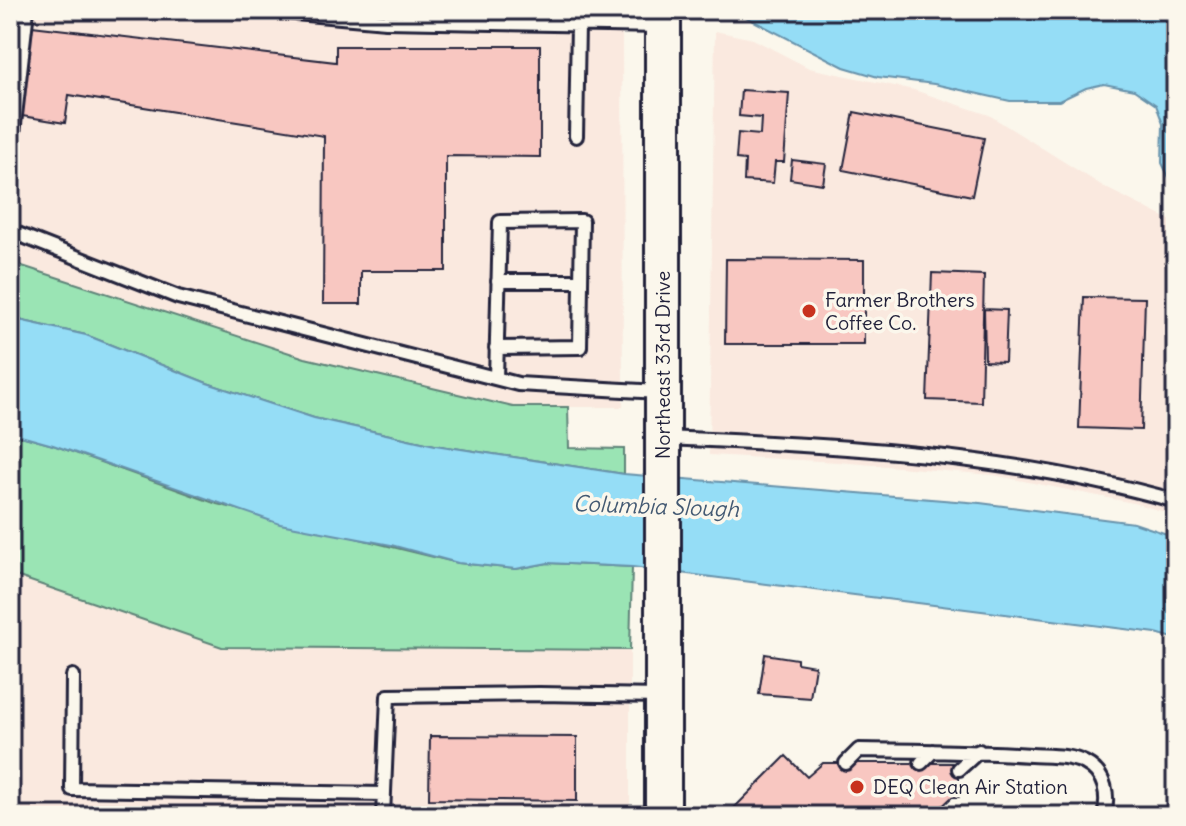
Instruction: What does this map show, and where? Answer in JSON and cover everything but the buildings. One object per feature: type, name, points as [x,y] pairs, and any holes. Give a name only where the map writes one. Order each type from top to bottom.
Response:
[{"type":"main road","name":"Northeast 33rd Drive","points":[[663,18],[663,816]]},
{"type":"lane","points":[[10,160],[27,10]]},
{"type":"lane","points":[[261,10],[386,21],[578,25],[663,18]]},
{"type":"lane","points":[[576,136],[578,25]]},
{"type":"lane","points":[[496,348],[580,347],[582,221],[500,222],[496,348],[496,378]]},
{"type":"lane","points":[[10,231],[178,297],[518,384],[664,393]]},
{"type":"lane","points":[[498,281],[581,281]]},
{"type":"lane","points":[[664,446],[751,441],[985,462],[1061,473],[1176,501]]},
{"type":"lane","points":[[73,676],[72,789],[384,794]]},
{"type":"lane","points":[[383,816],[388,696],[663,696]]},
{"type":"lane","points":[[846,763],[859,750],[979,751],[1063,757],[1084,763],[1097,773],[1105,785],[1108,800],[1104,816]]},
{"type":"lane","points":[[885,763],[899,751]]},
{"type":"lane","points":[[921,763],[933,751]]},
{"type":"lane","points":[[959,769],[979,751]]},
{"type":"shaded area","points":[[10,10],[622,10],[623,407],[513,407],[305,358],[10,262]]},
{"type":"shaded area","points":[[715,31],[753,39],[809,68],[914,90],[989,115],[1106,188],[1176,223],[1176,515],[1133,503],[993,475],[709,455]]},
{"type":"shaded area","points":[[10,574],[222,647],[630,650],[630,816],[10,816]]},
{"type":"green space","points":[[10,262],[305,358],[513,407],[568,407],[569,448],[624,449],[624,474],[435,445],[314,418],[207,383],[86,335],[10,318]]},
{"type":"green space","points":[[10,433],[53,445],[217,504],[458,563],[516,569],[548,563],[632,567],[630,650],[222,647],[10,574]]},
{"type":"water","points":[[739,10],[1176,10],[1176,192],[1162,163],[1163,124],[1156,105],[1134,90],[1104,84],[1086,88],[1059,101],[1010,101],[934,84],[878,77],[844,67],[740,14]]},
{"type":"water","name":"Columbia Slough","points":[[10,318],[86,335],[207,383],[314,418],[435,445],[624,474],[980,503],[1134,523],[1176,537],[1176,639],[1156,633],[632,567],[548,563],[516,569],[458,563],[391,545],[280,524],[10,433]]},
{"type":"place","name":"Farmer Brothers Coffee Co.","points":[[809,311]]},
{"type":"place","name":"DEQ Clean Air Station","points":[[857,787]]}]
